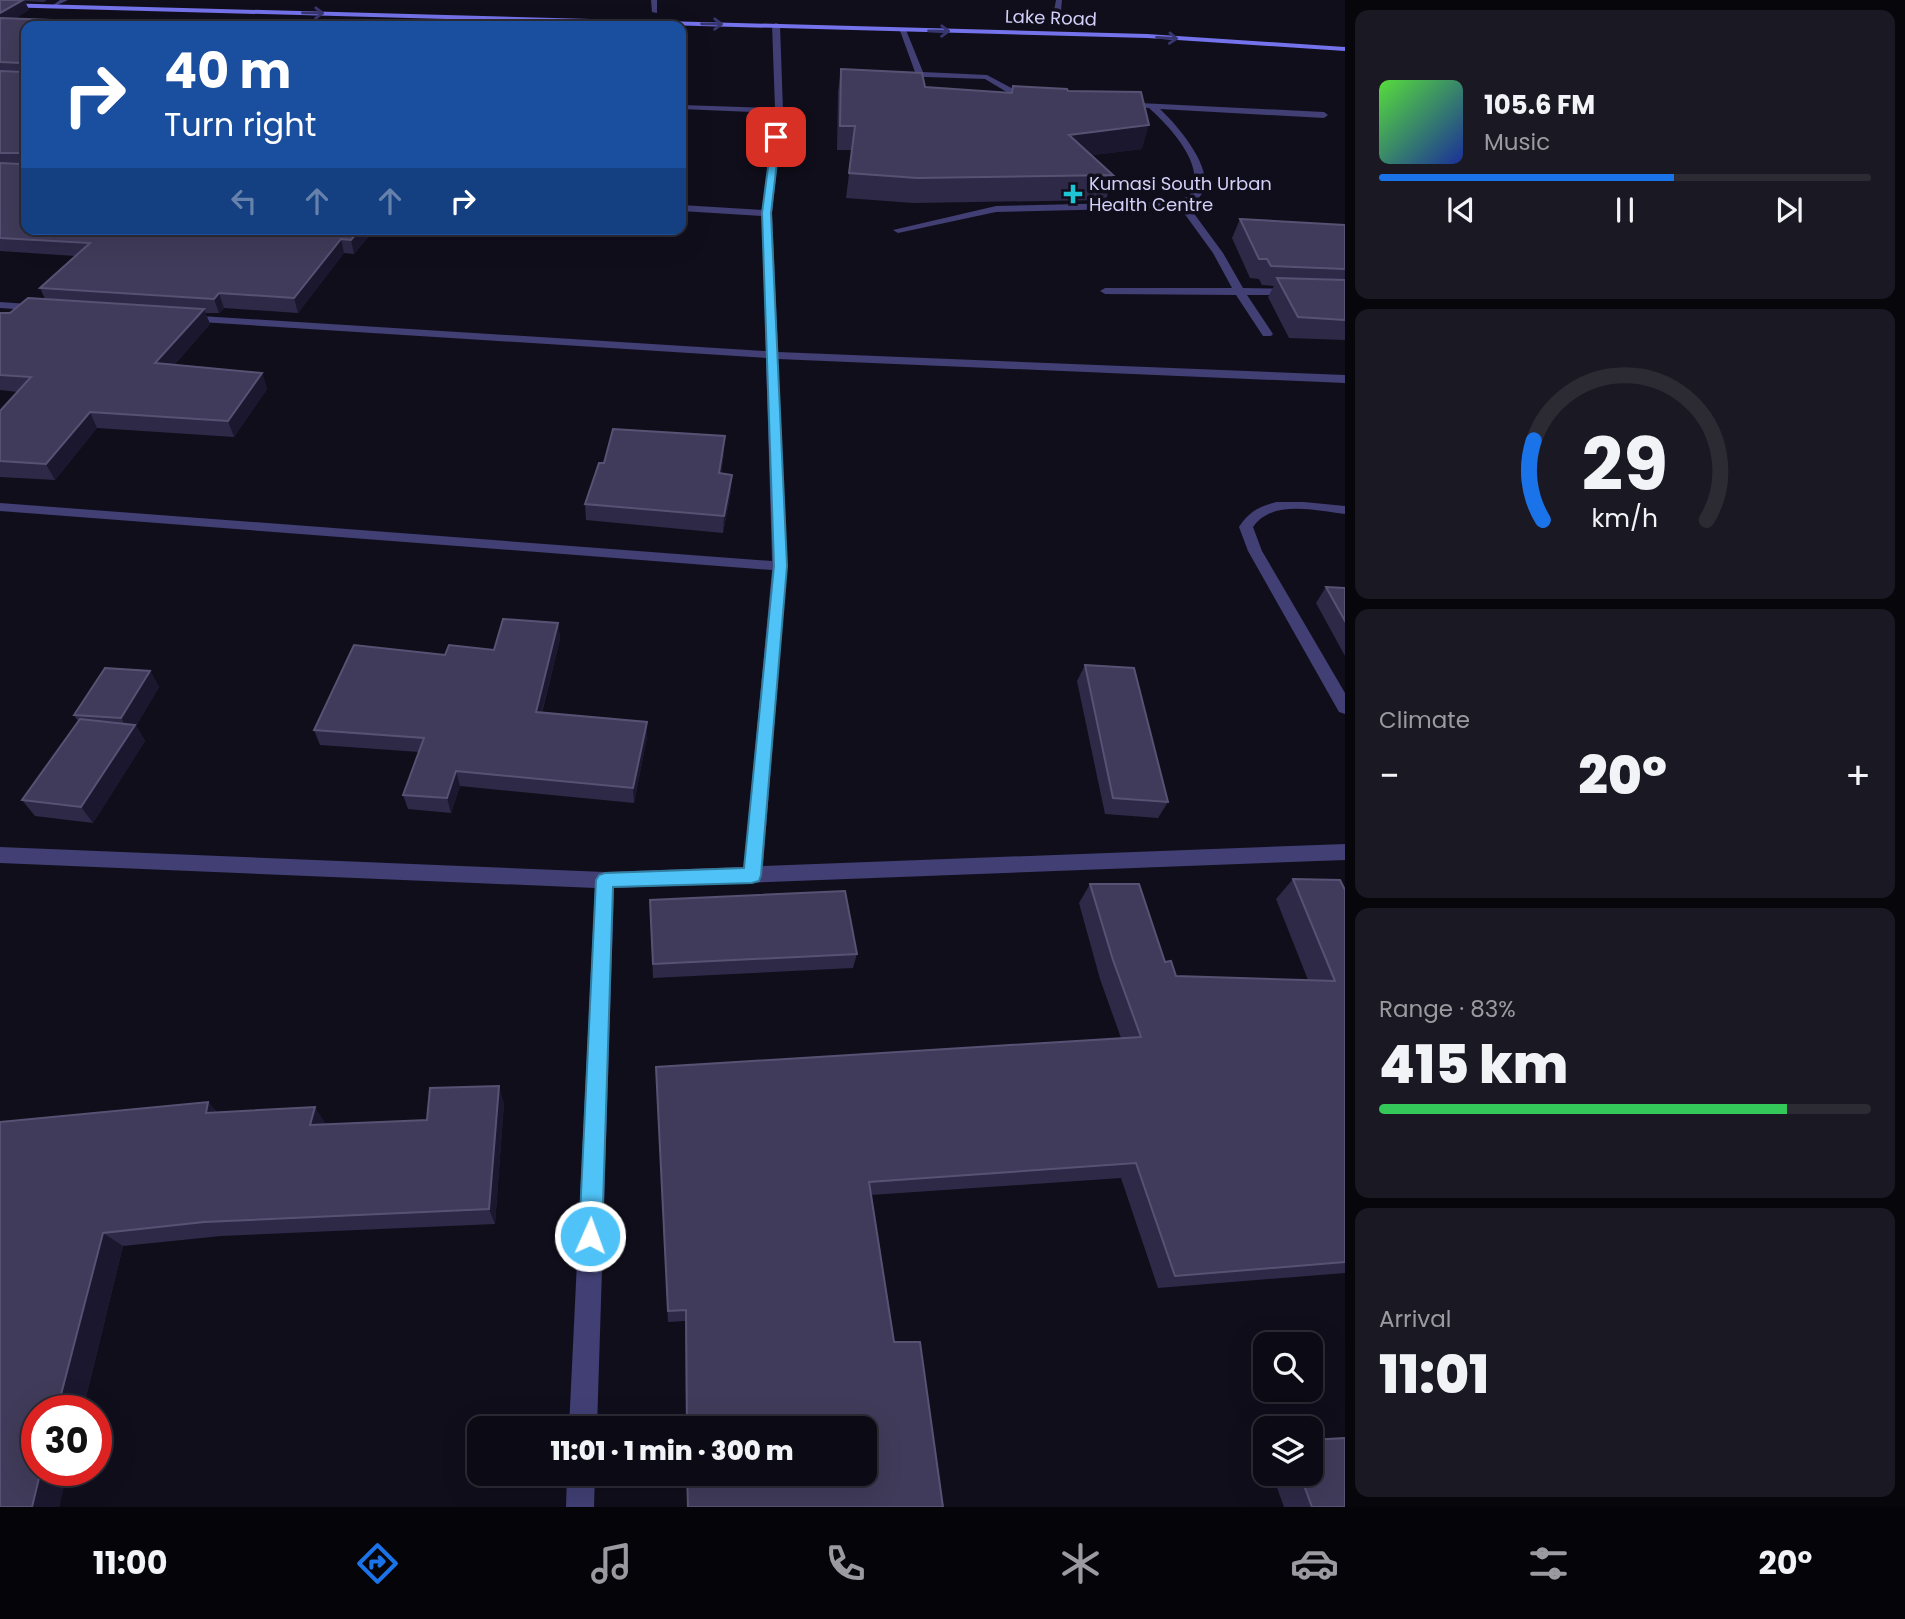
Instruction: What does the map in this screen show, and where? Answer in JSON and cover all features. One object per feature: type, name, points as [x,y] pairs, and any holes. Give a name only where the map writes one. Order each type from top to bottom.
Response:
[{"type":"main road","name":"Lake Road","points":[[0,5],[600,21]]},
{"type":"main road","points":[[641,11],[668,12]]},
{"type":"main road","name":"Lake Road","points":[[1042,22],[1069,23]]},
{"type":"main road","name":"Lake Road","points":[[686,23],[1147,36],[1345,49]]},
{"type":"street","points":[[55,6],[65,0]]},
{"type":"street","points":[[654,0],[655,12]]},
{"type":"street","points":[[1056,22],[1059,0]]},
{"type":"street","points":[[495,18],[500,21]]},
{"type":"street","points":[[752,875],[780,566],[767,213],[779,111],[776,26]]},
{"type":"street","points":[[902,30],[920,74]]},
{"type":"street","points":[[895,74],[987,77],[1018,95],[1040,99]]},
{"type":"street","points":[[1115,104],[1324,115]]},
{"type":"street","points":[[898,230],[983,211],[1163,205],[1197,196],[1200,187],[1194,152],[1187,140],[1152,106]]},
{"type":"street","points":[[686,107],[779,111]]},
{"type":"street","points":[[1181,202],[1218,253],[1267,334]]},
{"type":"street","points":[[686,208],[767,213]]},
{"type":"street","points":[[1105,291],[1239,290],[1305,293]]},
{"type":"street","points":[[0,305],[54,309]]},
{"type":"street","points":[[177,317],[773,355],[1345,379]]},
{"type":"street","points":[[1345,510],[1273,506],[1250,517],[1246,527],[1255,551],[1345,708]]},
{"type":"street","points":[[0,507],[780,566]]},
{"type":"street","points":[[0,855],[605,880],[1345,852]]},
{"type":"street","points":[[583,1416],[605,880]]},
{"type":"street","points":[[580,1507],[581,1486]]},
{"type":"building","points":[[0,0],[23,0],[0,13]]},
{"type":"building","points":[[0,18],[80,21],[21,21],[21,63],[0,62]]},
{"type":"building","points":[[841,69],[922,73],[925,87],[1012,93],[1013,86],[1068,91],[1141,92],[1149,125],[1069,135],[1113,175],[917,178],[849,173],[855,126],[840,126]]},
{"type":"building","points":[[0,71],[21,72],[21,156],[20,153],[0,153]]},
{"type":"building","points":[[0,163],[20,164],[21,235],[355,235],[351,240],[341,239],[294,298],[219,293],[214,299],[40,288],[90,243],[0,238]]},
{"type":"building","points":[[1240,219],[1345,225],[1345,269],[1271,266],[1267,259],[1259,259]]},
{"type":"building","points":[[1277,278],[1345,280],[1345,320],[1298,317]]},
{"type":"building","points":[[28,298],[204,309],[155,363],[262,373],[228,421],[90,412],[46,464],[0,461],[0,411],[31,377],[0,375],[0,313],[10,313]]},
{"type":"building","points":[[613,429],[725,436],[719,473],[732,475],[724,516],[585,504],[599,463],[604,463]]},
{"type":"building","points":[[1326,587],[1345,588],[1345,621]]},
{"type":"building","points":[[503,619],[558,623],[536,712],[647,722],[633,788],[456,771],[447,798],[403,795],[424,738],[314,730],[354,645],[445,655],[449,645],[494,650]]},
{"type":"building","points":[[1085,665],[1134,668],[1168,802],[1113,798]]},
{"type":"building","points":[[105,668],[150,671],[121,718],[74,715]]},
{"type":"building","points":[[80,719],[135,725],[81,807],[22,800]]},
{"type":"building","points":[[1293,879],[1340,880],[1345,890],[1345,1262],[1175,1276],[1136,1163],[869,1182],[894,1342],[920,1342],[943,1507],[688,1507],[687,1486],[877,1486],[877,1416],[687,1416],[686,1310],[668,1311],[656,1067],[1141,1037],[1113,960],[1090,884],[1139,884],[1165,962],[1171,961],[1176,976],[1335,981]]},
{"type":"building","points":[[845,891],[857,954],[653,964],[650,900]]},
{"type":"building","points":[[499,1086],[489,1209],[204,1222],[103,1233],[61,1395],[21,1395],[21,1486],[37,1486],[32,1507],[0,1507],[0,1122],[208,1102],[206,1113],[315,1107],[310,1125],[427,1120],[430,1088]]},
{"type":"building","points":[[1345,1438],[1345,1507],[1312,1507],[1304,1486],[1323,1486],[1323,1439]]},
{"type":"place","name":"Kumasi South Urban Health Centre","points":[[1073,194]]},
{"type":"route","points":[[590,1236],[605,880],[752,875],[780,566],[767,213],[776,137]]}]
